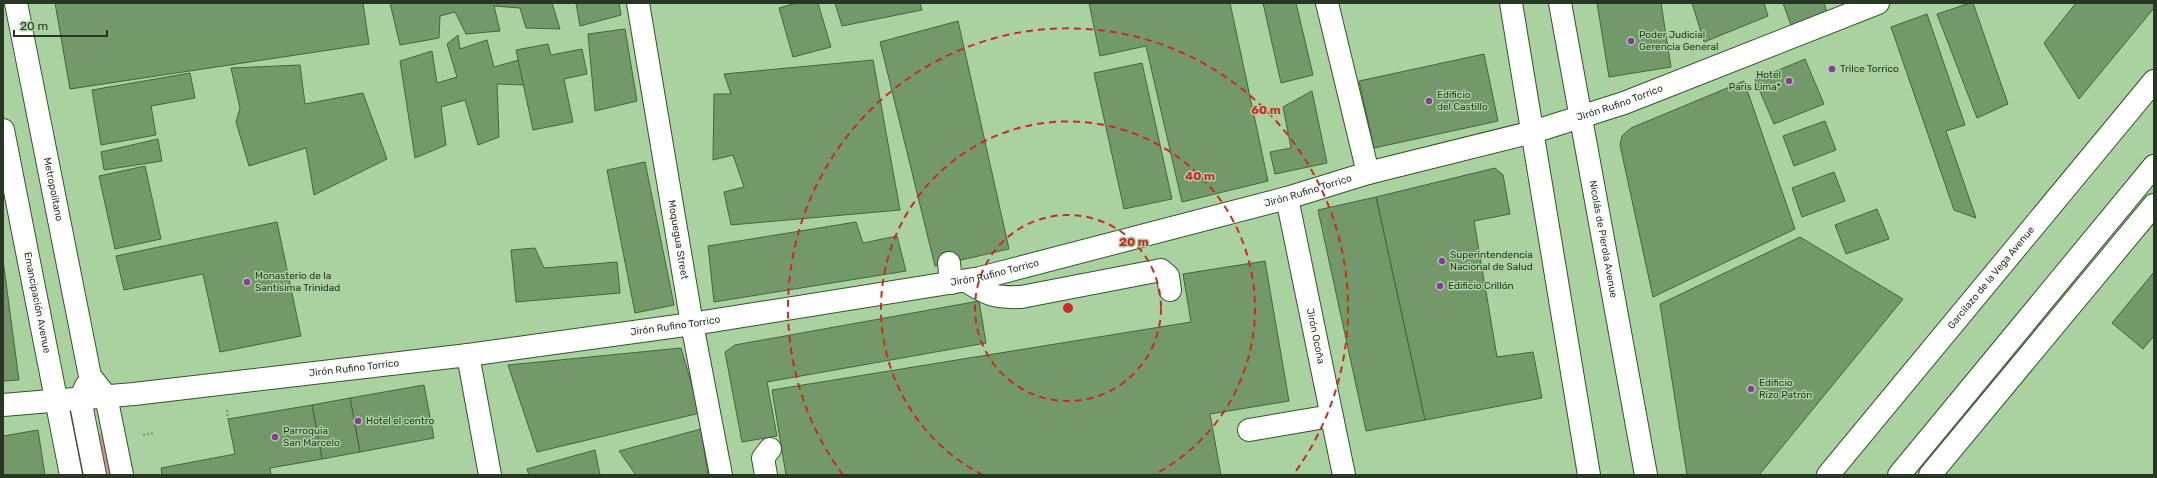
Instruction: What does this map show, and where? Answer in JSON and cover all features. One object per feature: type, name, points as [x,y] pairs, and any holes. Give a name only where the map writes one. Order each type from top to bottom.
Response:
[{"type":"street","name":"Metropolitano","points":[[16,3],[90,376],[106,396],[122,475]]},
{"type":"street","name":"Moquegua Street","points":[[638,3],[692,324],[721,475]]},
{"type":"street","points":[[1327,3],[1368,173]]},
{"type":"street","points":[[1511,3],[1589,475]]},
{"type":"street","name":"Nicolás de Pierola Avenue","points":[[1560,3],[1646,475]]},
{"type":"street","name":"Jirón Rufino Torrico","points":[[3,405],[80,399],[468,355],[692,324],[955,276],[1287,198],[1368,173],[1533,132],[1624,103],[1878,3]]},
{"type":"street","name":"Garcilazo de la Vega Avenue","points":[[1828,475],[2154,81]]},
{"type":"street","name":"Emancipación Avenue","points":[[3,130],[70,475]]},
{"type":"street","points":[[1899,475],[2154,166]]},
{"type":"street","name":"Jirón Ocoña","points":[[1287,198],[1344,475]]},
{"type":"street","points":[[1930,475],[2154,206]]},
{"type":"street","points":[[955,276],[989,295],[1003,298],[1161,270],[1168,276],[1170,290]]},
{"type":"street","points":[[468,355],[490,475]]},
{"type":"street","points":[[90,376],[80,399],[95,475]]},
{"type":"street","points":[[1249,430],[1331,416]]},
{"type":"street","points":[[766,475],[763,458],[770,449]]},
{"type":"path","points":[[142,435],[154,433]]},
{"type":"shaded area","points":[[106,433],[116,475],[105,475],[98,434]]},
{"type":"building","points":[[55,3],[363,3],[369,44],[70,89]]},
{"type":"building","points":[[390,3],[552,3],[560,29],[526,28],[520,8],[494,6],[500,31],[466,34],[455,12],[440,16],[439,38],[400,45]]},
{"type":"building","points":[[576,3],[619,3],[621,15],[580,26]]},
{"type":"building","points":[[797,3],[818,3],[831,47],[793,57],[779,8]]},
{"type":"building","points":[[835,3],[920,3],[922,10],[842,26]]},
{"type":"building","points":[[1089,3],[1230,3],[1268,181],[1182,202],[1146,46],[1100,56]]},
{"type":"building","points":[[1263,3],[1296,3],[1313,75],[1281,83]]},
{"type":"building","points":[[1597,3],[1661,3],[1671,67],[1609,77]]},
{"type":"building","points":[[1692,3],[1764,3],[1768,16],[1704,42]]},
{"type":"building","points":[[1783,3],[1824,3],[1827,12],[1791,25]]},
{"type":"building","points":[[1973,3],[2008,104],[1977,118],[1937,14]]},
{"type":"building","points":[[2076,3],[2154,3],[2154,8],[2079,99],[2044,43]]},
{"type":"building","points":[[1927,14],[1965,125],[1946,131],[1976,218],[1954,210],[1891,27]]},
{"type":"building","points":[[958,21],[1009,249],[935,266],[880,42]]},
{"type":"building","points":[[625,29],[637,101],[595,111],[588,34]]},
{"type":"building","points":[[458,35],[460,49],[487,40],[494,67],[519,60],[524,85],[497,84],[499,137],[478,145],[465,100],[441,107],[446,145],[415,158],[400,61],[432,51],[437,83],[457,77],[447,44]]},
{"type":"building","points":[[548,44],[551,55],[582,49],[587,74],[564,79],[573,122],[533,130],[516,50]]},
{"type":"building","name":"Edificio del Castillo","points":[[1484,54],[1498,121],[1374,148],[1359,81]]},
{"type":"building","points":[[1805,59],[1824,104],[1774,124],[1755,80]]},
{"type":"building","points":[[873,60],[900,210],[731,225],[724,192],[744,187],[733,155],[713,160],[714,94],[731,94],[724,74]]},
{"type":"building","points":[[1142,63],[1172,199],[1124,209],[1094,73]]},
{"type":"building","points":[[300,65],[305,104],[363,93],[387,159],[314,195],[306,148],[249,166],[236,122],[240,108],[231,68]]},
{"type":"building","points":[[190,73],[195,98],[151,106],[156,135],[101,145],[92,90]]},
{"type":"building","points":[[1744,81],[1795,229],[1653,297],[1620,145],[1622,136],[1631,128]]},
{"type":"building","points":[[1312,91],[1327,163],[1275,174],[1270,152],[1291,148],[1283,107]]},
{"type":"building","points":[[1825,121],[1836,150],[1794,166],[1783,136]]},
{"type":"building","points":[[158,139],[162,161],[104,170],[101,152]]},
{"type":"building","points":[[645,162],[674,305],[635,313],[607,170]]},
{"type":"building","points":[[145,166],[161,239],[115,249],[99,176]]},
{"type":"building","name":"Edificio Crillón","points":[[1495,168],[1503,175],[1510,214],[1474,221],[1497,357],[1533,352],[1542,398],[1425,420],[1376,197]]},
{"type":"building","points":[[1834,172],[1845,201],[1802,217],[1792,188]]},
{"type":"building","points":[[1376,197],[1425,420],[1366,431],[1318,210]]},
{"type":"building","points":[[1877,209],[1889,239],[1846,254],[1835,225]]},
{"type":"building","name":"Monasterio de la Santísima Trinidad","points":[[277,222],[301,336],[220,352],[203,274],[124,290],[116,256]]},
{"type":"building","points":[[856,222],[863,243],[897,236],[906,271],[714,302],[708,246]]},
{"type":"building","name":"Edificio Rizo Patrón","points":[[1800,237],[1903,299],[1759,475],[1687,475],[1660,304]]},
{"type":"building","points":[[535,248],[544,268],[617,262],[620,293],[516,302],[511,250]]},
{"type":"building","points":[[3,260],[19,380],[3,381]]},
{"type":"building","points":[[1265,261],[1289,401],[1210,414],[1221,475],[786,475],[772,390],[1191,322],[1183,274]]},
{"type":"building","points":[[2154,272],[2154,336],[2143,349],[2112,323]]},
{"type":"building","points":[[979,301],[986,343],[767,382],[777,436],[742,442],[725,352],[735,345]]},
{"type":"building","points":[[681,348],[700,413],[537,452],[508,365]]},
{"type":"building","points":[[424,385],[434,438],[360,452],[350,398]]},
{"type":"building","points":[[350,398],[360,452],[322,459],[312,405]]},
{"type":"building","name":"Parroquia San Marcelo","points":[[312,405],[322,459],[270,468],[271,475],[162,475],[161,468],[235,454],[228,419]]},
{"type":"building","points":[[701,429],[708,475],[636,475],[619,451]]},
{"type":"building","points":[[38,430],[45,475],[3,475],[3,436]]},
{"type":"building","points":[[595,450],[600,475],[529,475],[527,469]]},
{"type":"place","name":"Poder Judicial Gerencia General","points":[[1631,41]]},
{"type":"place","name":"Trilce Torrico","points":[[1832,69]]},
{"type":"place","name":"Hotel Paris Lima*","points":[[1789,81]]},
{"type":"place","name":"Edificio del Castillo","points":[[1429,101]]},
{"type":"place","name":"Superintendencia Nacional de Salud","points":[[1442,261]]},
{"type":"place","name":"Monasterio de la Santísima Trinidad","points":[[247,282]]},
{"type":"place","name":"Edificio Crillón","points":[[1440,286]]},
{"type":"place","name":"Edificio Rizo Patrón","points":[[1751,389]]},
{"type":"place","name":"Hotel el centro","points":[[358,421]]},
{"type":"place","name":"Parroquia San Marcelo","points":[[275,437]]}]
